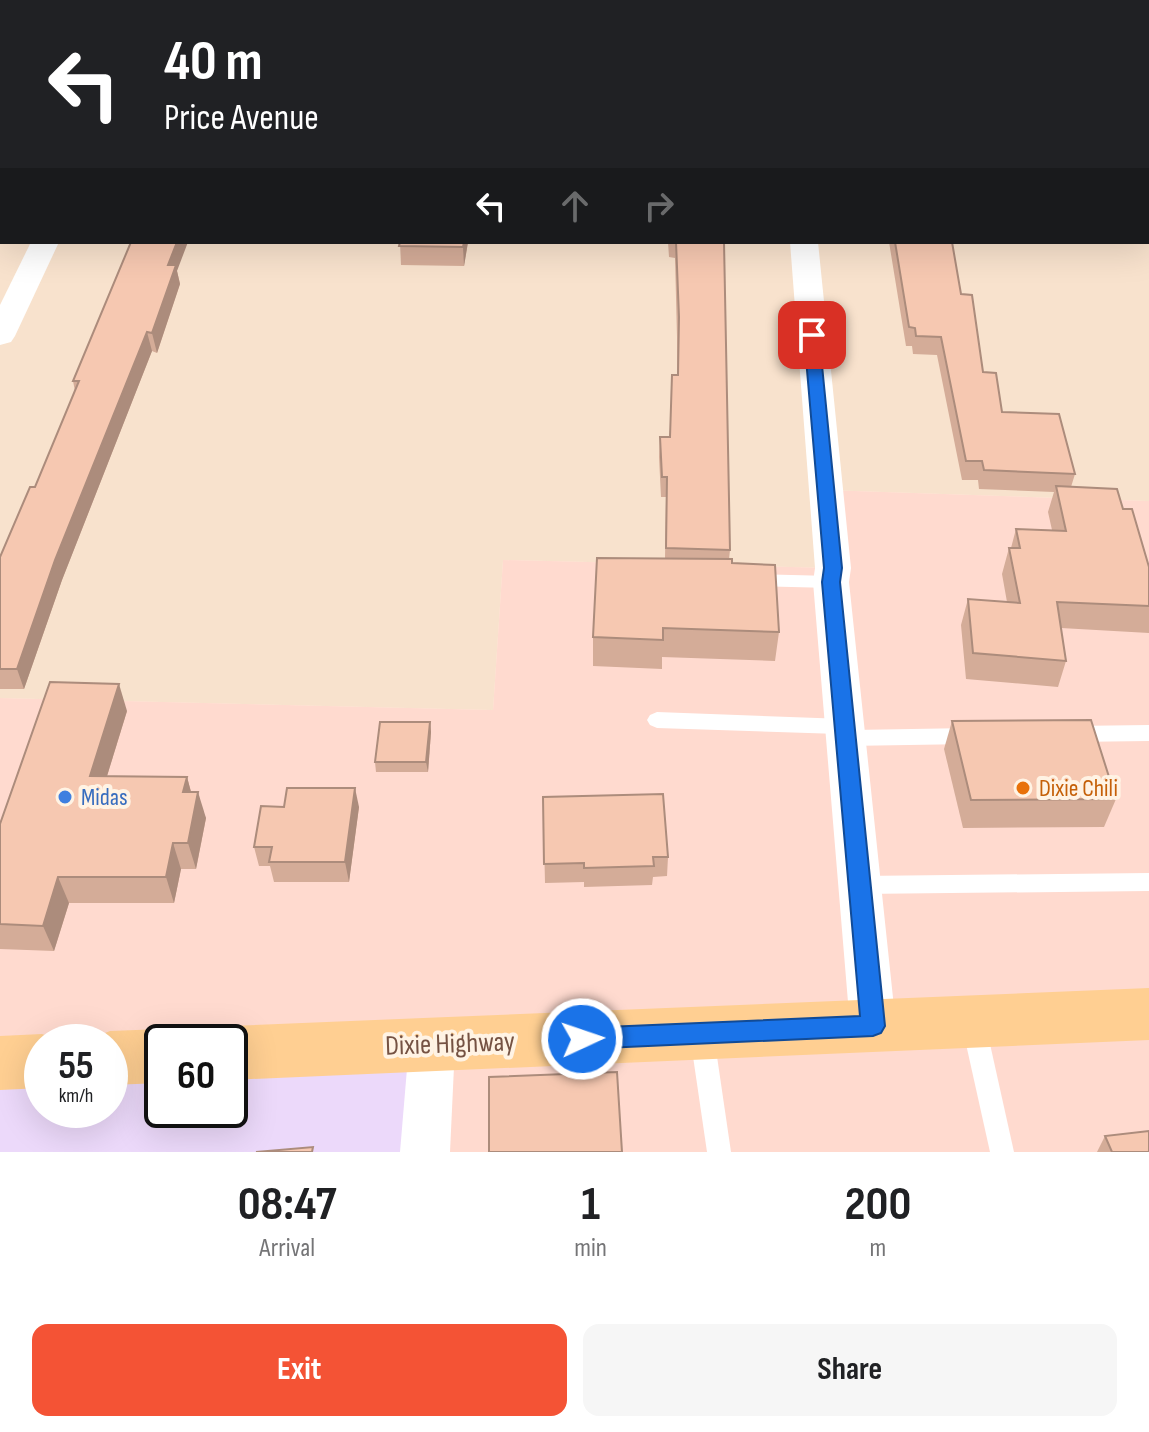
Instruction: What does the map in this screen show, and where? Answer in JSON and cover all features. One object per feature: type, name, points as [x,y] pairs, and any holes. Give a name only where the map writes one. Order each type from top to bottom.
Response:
[{"type":"main road","name":"Dixie Highway","points":[[248,1052],[1149,1014]]},
{"type":"main road","points":[[0,1063],[24,1062]]},
{"type":"street","points":[[0,336],[44,244]]},
{"type":"street","points":[[804,244],[833,568],[831,582],[873,1026]]},
{"type":"street","points":[[425,1152],[432,1045]]},
{"type":"lane","points":[[741,579],[831,582]]},
{"type":"lane","points":[[657,720],[846,732],[990,735]]},
{"type":"lane","points":[[1054,734],[1149,733]]},
{"type":"lane","points":[[860,885],[1149,882]]},
{"type":"lane","points":[[973,1021],[1002,1152]]},
{"type":"lane","points":[[702,1033],[719,1152]]},
{"type":"shaded area","points":[[0,244],[1149,244],[1149,501],[826,490],[833,568],[503,560],[493,710],[0,698]]},
{"type":"shaded area","points":[[825,490],[1149,501],[1149,1152],[425,1152],[248,1052],[248,1024],[144,1024],[144,1042],[128,1042],[128,1024],[24,1024],[24,1051],[0,1063],[0,698],[493,710],[503,560],[832,568]]},
{"type":"shaded area","points":[[432,1045],[425,1152],[0,1152],[0,1062],[24,1061],[24,1128],[128,1128],[128,1057],[144,1057],[144,1128],[248,1128],[248,1052]]},
{"type":"building","points":[[130,244],[176,244],[168,265],[176,265],[152,333],[147,332],[55,560],[17,669],[0,669],[0,557],[30,487],[35,487],[79,381],[73,381]]},
{"type":"building","points":[[400,244],[464,244],[463,247]]},
{"type":"building","points":[[676,244],[724,244],[730,550],[666,548],[667,477],[662,477],[660,437],[670,437],[672,375],[678,375]]},
{"type":"building","points":[[895,244],[952,244],[961,294],[972,295],[983,372],[996,373],[1002,412],[1059,414],[1075,474],[984,470],[982,461],[966,461],[941,337],[916,336],[915,328],[909,327]]},
{"type":"building","points":[[1056,486],[1117,489],[1123,509],[1132,509],[1149,567],[1149,606],[1057,602],[1066,661],[973,653],[968,599],[1020,603],[1009,548],[1020,548],[1016,529],[1066,531]]},
{"type":"building","points":[[597,558],[732,559],[732,563],[775,565],[779,632],[663,628],[663,640],[593,637]]},
{"type":"building","points":[[50,682],[119,684],[90,776],[187,777],[183,792],[198,792],[188,843],[173,843],[166,877],[58,877],[43,926],[0,924],[0,824]]},
{"type":"building","points":[[1091,720],[1116,799],[971,800],[952,721]]},
{"type":"building","points":[[380,722],[430,722],[426,762],[375,762]]},
{"type":"building","points":[[287,788],[355,788],[345,862],[269,862],[272,847],[254,847],[261,806],[284,807]]},
{"type":"building","points":[[663,794],[668,857],[653,857],[654,866],[584,868],[584,863],[544,864],[543,797]]},
{"type":"building","points":[[617,1072],[622,1152],[489,1152],[489,1077]]},
{"type":"building","points":[[1149,1131],[1149,1152],[1112,1152],[1105,1136]]},
{"type":"building","points":[[313,1147],[312,1152],[256,1152]]},
{"type":"place","name":"Dixie Chili","points":[[1023,788]]},
{"type":"place","name":"Midas","points":[[65,797]]},
{"type":"route","points":[[582,1039],[873,1026],[831,582],[833,568],[812,335]]}]
